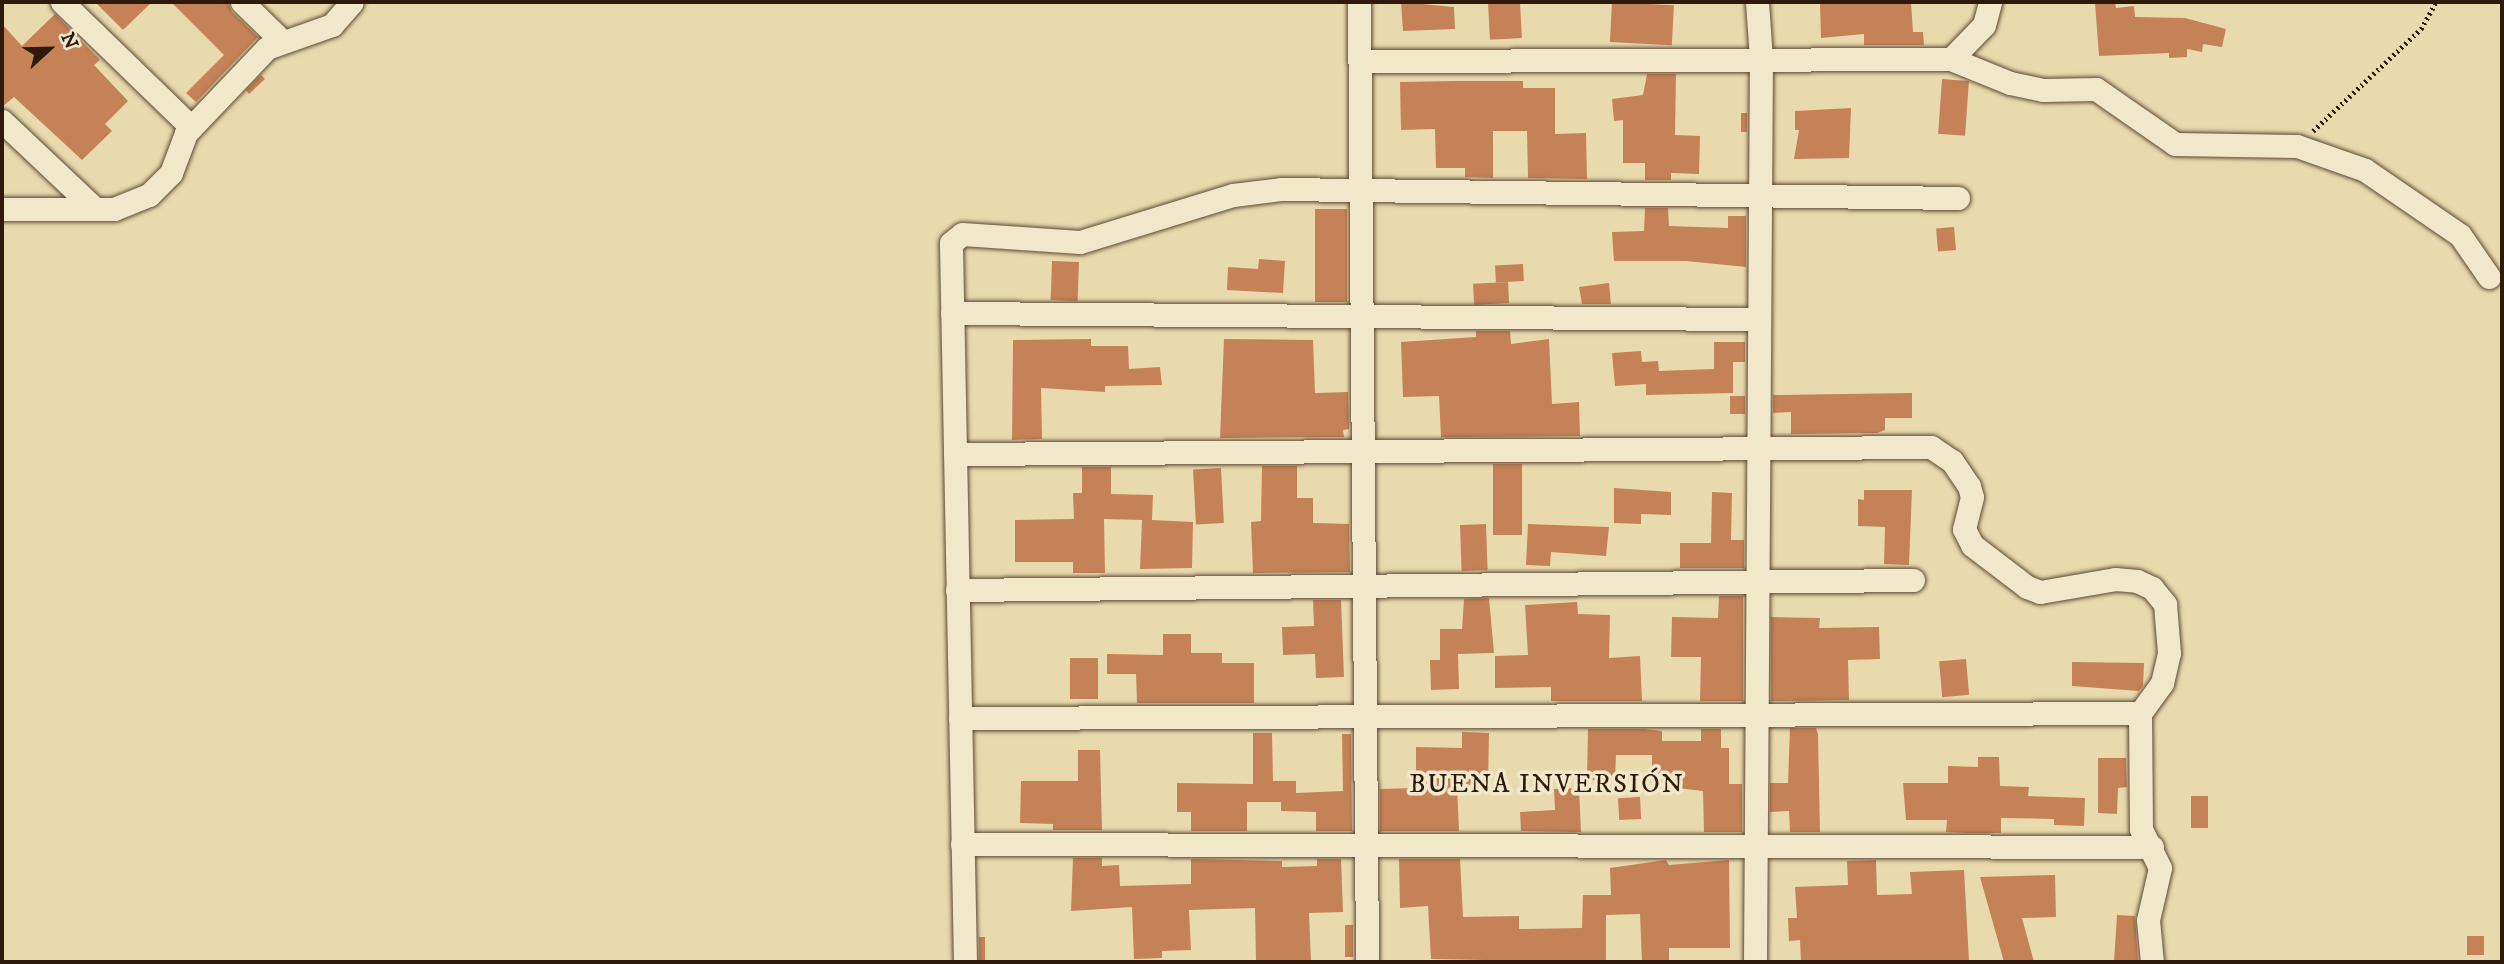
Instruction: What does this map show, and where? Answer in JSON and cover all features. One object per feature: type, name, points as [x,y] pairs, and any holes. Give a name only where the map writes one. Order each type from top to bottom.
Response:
[{"type":"street","points":[[62,2],[191,127]]},
{"type":"street","points":[[242,2],[284,42]]},
{"type":"street","points":[[2,209],[114,209],[149,195],[171,173],[191,127],[267,48],[332,25],[352,2]]},
{"type":"street","points":[[1359,2],[1363,61],[1360,190],[1367,962]]},
{"type":"street","points":[[1755,962],[1761,59],[1757,2]]},
{"type":"street","points":[[1951,59],[1984,25],[1990,2]]},
{"type":"street","points":[[1363,61],[1951,59],[2010,83],[2043,90],[2096,89],[2175,144],[2297,146],[2365,170],[2412,199],[2460,235],[2489,277]]},
{"type":"street","points":[[2,121],[95,209]]},
{"type":"street","points":[[965,962],[951,243],[962,234],[1080,243],[1233,195],[1281,189],[1958,198]]},
{"type":"street","points":[[952,313],[1759,319]]},
{"type":"street","points":[[955,454],[1931,447],[1952,461],[1969,486],[1972,496],[1964,529],[1972,545],[2027,587],[2040,592],[2115,579],[2152,588],[2165,604],[2169,653],[2162,683],[2140,713],[2141,829],[2160,868],[2148,920],[2152,962]]},
{"type":"street","points":[[957,590],[1913,580]]},
{"type":"street","points":[[960,718],[2140,713]]},
{"type":"street","points":[[962,844],[2152,847]]},
{"type":"path","points":[[2297,146],[2421,29],[2436,2]]},
{"type":"building","points":[[95,2],[152,2],[123,30]]},
{"type":"building","points":[[171,2],[228,2],[232,12],[258,37],[196,102],[186,93],[224,55]]},
{"type":"building","points":[[1401,2],[1454,7],[1455,29],[1403,31]]},
{"type":"building","points":[[1520,2],[1522,38],[1490,40],[1488,4]]},
{"type":"building","points":[[1612,2],[1674,5],[1672,45],[1610,42]]},
{"type":"building","points":[[1911,2],[1913,32],[1923,32],[1924,45],[1864,45],[1864,34],[1821,38],[1820,4]]},
{"type":"building","points":[[2115,2],[2116,8],[2134,6],[2135,17],[2185,18],[2226,29],[2222,47],[2203,44],[2202,52],[2187,49],[2187,57],[2169,58],[2169,53],[2099,56],[2095,3]]},
{"type":"building","points":[[55,14],[100,60],[94,65],[128,101],[105,124],[112,131],[82,160],[14,97],[2,107],[2,24],[22,46]]},
{"type":"building","points":[[1647,74],[1676,74],[1675,135],[1700,136],[1699,174],[1671,173],[1671,180],[1645,180],[1645,163],[1623,163],[1623,120],[1614,121],[1612,99],[1643,95]]},
{"type":"building","points":[[261,75],[265,79],[249,94],[246,90]]},
{"type":"building","points":[[1942,79],[1969,81],[1965,136],[1938,134]]},
{"type":"building","points":[[1523,81],[1523,88],[1555,88],[1555,134],[1586,133],[1587,179],[1528,178],[1527,131],[1493,131],[1493,178],[1465,177],[1465,168],[1436,168],[1435,129],[1401,130],[1400,82]]},
{"type":"building","points":[[1851,108],[1849,158],[1794,159],[1799,130],[1795,130],[1795,111]]},
{"type":"building","points":[[1741,113],[1747,113],[1747,132],[1741,132]]},
{"type":"building","points":[[1645,208],[1668,208],[1669,226],[1728,228],[1728,216],[1746,216],[1746,267],[1686,261],[1614,261],[1612,232],[1644,231]]},
{"type":"building","points":[[1315,209],[1347,209],[1347,302],[1315,302]]},
{"type":"building","points":[[1954,227],[1956,250],[1938,251],[1936,229]]},
{"type":"building","points":[[1259,259],[1285,261],[1283,293],[1227,290],[1228,267],[1258,269]]},
{"type":"building","points":[[1052,261],[1079,262],[1078,301],[1051,300]]},
{"type":"building","points":[[1523,264],[1524,281],[1496,282],[1495,265]]},
{"type":"building","points":[[1508,282],[1509,303],[1474,305],[1473,284]]},
{"type":"building","points":[[1609,283],[1611,304],[1582,304],[1579,287]]},
{"type":"building","points":[[1476,331],[1510,331],[1511,344],[1549,339],[1552,404],[1579,402],[1580,436],[1441,437],[1439,396],[1403,397],[1401,342],[1476,337]]},
{"type":"building","points":[[1091,339],[1091,346],[1128,346],[1129,369],[1160,367],[1162,385],[1105,386],[1105,392],[1041,388],[1042,439],[1012,440],[1013,340]]},
{"type":"building","points":[[1224,339],[1313,340],[1315,393],[1348,392],[1349,429],[1343,430],[1344,437],[1220,438]]},
{"type":"building","points":[[1714,342],[1745,342],[1745,362],[1733,362],[1733,393],[1646,395],[1646,384],[1615,386],[1612,353],[1641,351],[1642,362],[1658,361],[1659,371],[1714,369]]},
{"type":"building","points":[[1912,393],[1912,418],[1885,418],[1885,430],[1877,433],[1791,434],[1791,412],[1773,413],[1773,395]]},
{"type":"building","points":[[1730,396],[1745,396],[1745,414],[1730,414]]},
{"type":"building","points":[[1493,464],[1522,464],[1522,535],[1493,535]]},
{"type":"building","points":[[1262,466],[1297,466],[1297,498],[1313,498],[1313,523],[1349,524],[1350,572],[1253,573],[1251,522],[1261,521]]},
{"type":"building","points":[[1082,467],[1111,467],[1111,494],[1153,495],[1152,520],[1193,522],[1192,568],[1140,569],[1142,520],[1104,519],[1105,573],[1073,573],[1073,562],[1015,562],[1015,520],[1074,519],[1073,493],[1082,493]]},
{"type":"building","points":[[1221,468],[1224,523],[1196,524],[1193,469]]},
{"type":"building","points":[[1614,488],[1671,492],[1671,515],[1641,514],[1641,524],[1614,523]]},
{"type":"building","points":[[1864,490],[1912,490],[1909,565],[1884,564],[1885,527],[1858,526],[1858,499],[1864,500]]},
{"type":"building","points":[[1712,492],[1732,493],[1731,540],[1744,540],[1744,568],[1680,568],[1680,543],[1711,543]]},
{"type":"building","points":[[1486,524],[1488,570],[1462,571],[1460,525]]},
{"type":"building","points":[[1528,524],[1609,527],[1606,556],[1551,552],[1550,566],[1526,565]]},
{"type":"building","points":[[1719,596],[1743,596],[1743,701],[1700,701],[1701,657],[1671,657],[1672,617],[1718,618]]},
{"type":"building","points":[[1489,598],[1494,653],[1458,654],[1459,689],[1431,690],[1430,660],[1440,660],[1440,629],[1462,629],[1464,599]]},
{"type":"building","points":[[1313,600],[1341,600],[1344,677],[1316,678],[1315,654],[1283,655],[1282,627],[1314,626]]},
{"type":"building","points":[[1577,602],[1578,614],[1610,615],[1609,658],[1640,656],[1642,701],[1551,701],[1551,687],[1495,688],[1495,656],[1528,655],[1525,605]]},
{"type":"building","points":[[1771,617],[1820,618],[1819,628],[1879,627],[1880,659],[1848,660],[1849,700],[1771,701]]},
{"type":"building","points":[[1163,634],[1191,634],[1191,653],[1222,653],[1222,663],[1254,663],[1254,703],[1137,703],[1136,674],[1107,674],[1107,654],[1163,655]]},
{"type":"building","points":[[1070,658],[1098,658],[1098,699],[1070,699]]},
{"type":"building","points":[[1966,659],[1969,695],[1942,697],[1939,661]]},
{"type":"building","points":[[2072,662],[2144,663],[2143,686],[2139,691],[2072,686]]},
{"type":"building","points":[[1790,728],[1816,728],[1818,734],[1820,832],[1790,832],[1789,811],[1770,812],[1770,783],[1788,783]]},
{"type":"building","points":[[1588,729],[1644,729],[1662,731],[1662,741],[1701,741],[1701,729],[1721,729],[1721,748],[1729,748],[1729,784],[1742,784],[1742,832],[1704,832],[1703,791],[1652,785],[1652,755],[1616,755],[1615,781],[1587,780]]},
{"type":"building","points":[[1462,732],[1489,733],[1488,786],[1457,785],[1459,831],[1380,831],[1380,789],[1416,788],[1416,747],[1462,748]]},
{"type":"building","points":[[1253,733],[1272,733],[1273,781],[1296,781],[1296,793],[1343,791],[1342,734],[1351,734],[1352,831],[1316,831],[1316,812],[1281,811],[1281,802],[1247,802],[1247,831],[1191,831],[1191,812],[1177,812],[1177,783],[1253,784]]},
{"type":"building","points":[[1078,750],[1100,750],[1102,830],[1053,830],[1053,824],[1020,823],[1021,781],[1078,781]]},
{"type":"building","points":[[1978,757],[1999,757],[2000,786],[2029,787],[2028,796],[2085,798],[2084,826],[2054,825],[2054,819],[2001,818],[2001,833],[1967,833],[1946,832],[1947,820],[1906,820],[1903,783],[1948,783],[1948,766],[1978,767]]},
{"type":"building","points":[[2098,758],[2126,758],[2127,787],[2118,788],[2117,814],[2098,813]]},
{"type":"building","points":[[1579,788],[1581,832],[1521,831],[1520,812],[1555,810],[1554,789]]},
{"type":"building","points":[[2191,796],[2208,796],[2208,828],[2191,828]]},
{"type":"building","points":[[1640,797],[1641,819],[1619,820],[1618,798]]},
{"type":"building","points":[[1073,858],[1102,858],[1102,866],[1119,865],[1120,886],[1191,884],[1191,859],[1282,861],[1282,867],[1317,866],[1317,859],[1341,859],[1343,912],[1309,913],[1311,962],[1256,962],[1255,908],[1189,910],[1191,950],[1162,951],[1162,958],[1134,959],[1132,907],[1071,911]]},
{"type":"building","points":[[1399,859],[1460,859],[1463,917],[1519,916],[1519,929],[1582,928],[1583,895],[1611,895],[1610,868],[1666,860],[1669,865],[1729,860],[1730,948],[1669,948],[1669,962],[1642,962],[1640,914],[1606,915],[1606,962],[1431,959],[1428,906],[1400,908]]},
{"type":"building","points":[[1876,860],[1877,895],[1912,894],[1910,872],[1964,870],[1969,961],[1801,962],[1800,940],[1789,941],[1788,918],[1797,918],[1795,887],[1848,885],[1847,861]]},
{"type":"building","points":[[2055,875],[2056,917],[2022,918],[2034,962],[2004,962],[1980,877]]},
{"type":"building","points":[[2117,915],[2135,916],[2138,962],[2114,962]]},
{"type":"building","points":[[1345,925],[1353,925],[1353,957],[1345,957]]},
{"type":"building","points":[[2467,936],[2484,936],[2484,955],[2467,955]]},
{"type":"building","points":[[979,937],[985,937],[985,962],[979,962]]},
{"type":"district","name":"BUENA INVERSIÓN","points":[[1547,785]]}]
